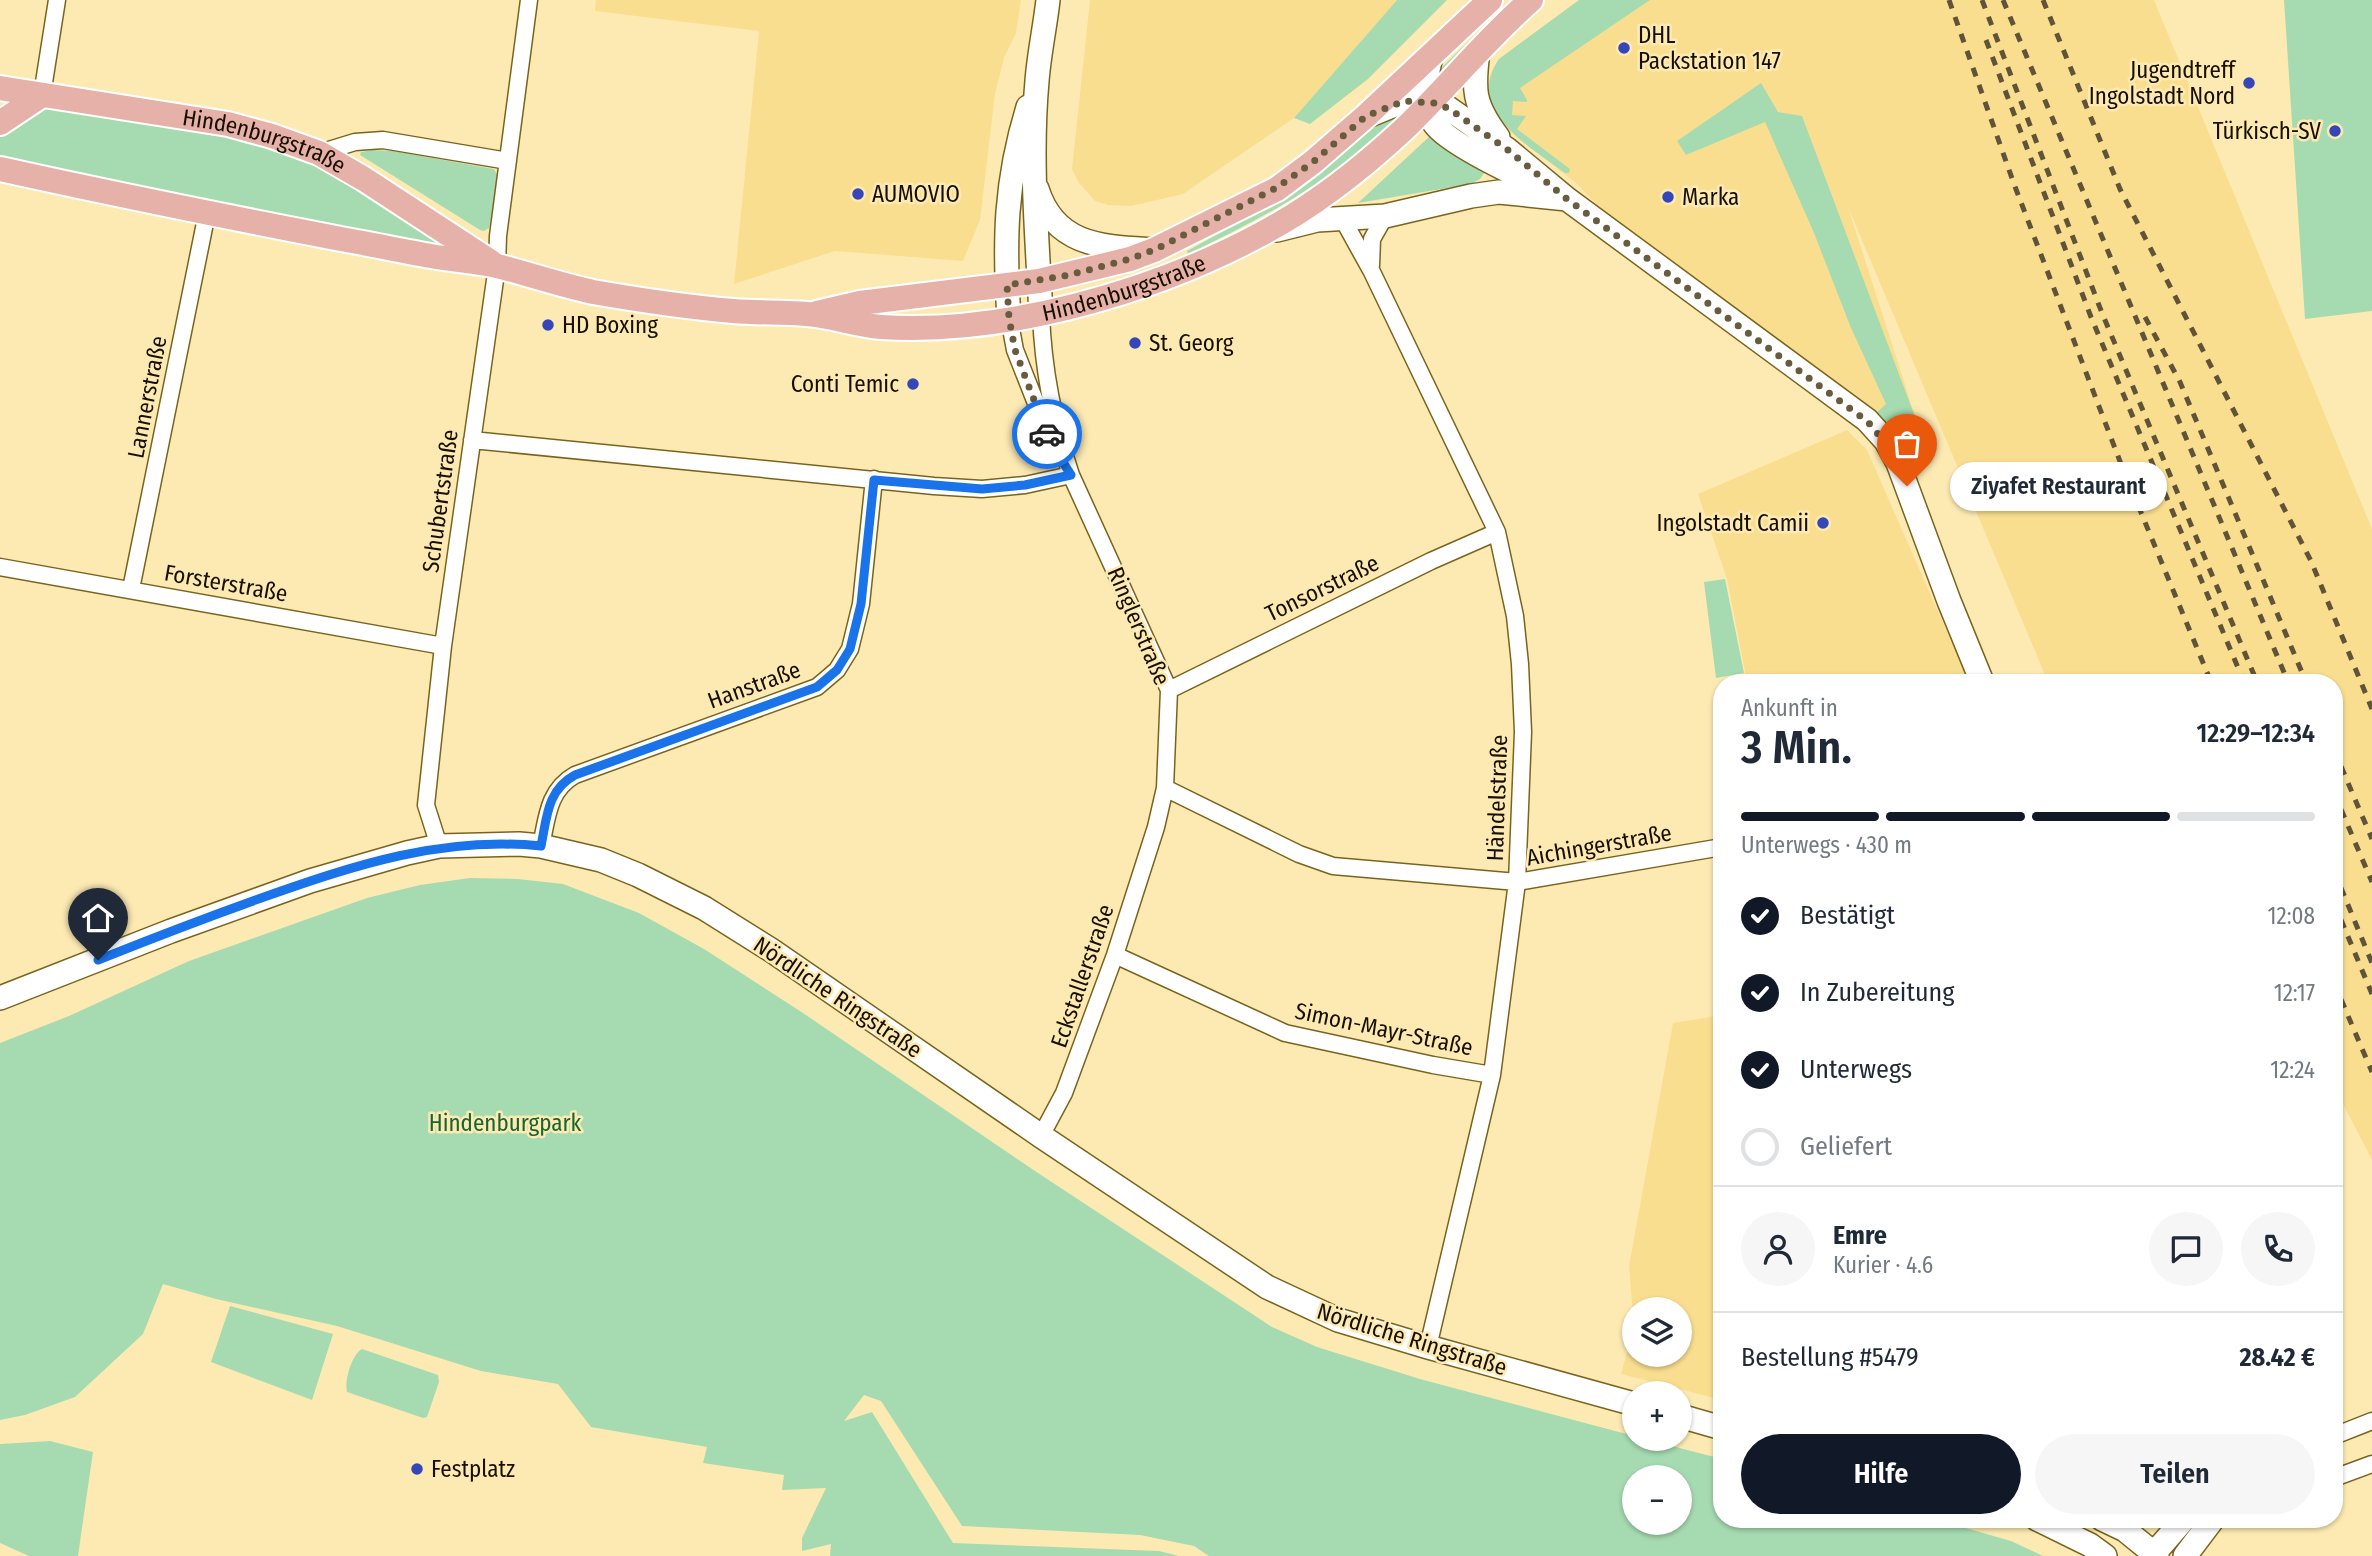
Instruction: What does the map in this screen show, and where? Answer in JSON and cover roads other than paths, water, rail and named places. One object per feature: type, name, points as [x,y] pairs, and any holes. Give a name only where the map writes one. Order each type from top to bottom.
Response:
[{"type":"main road","points":[[1432,54],[1490,0]]},
{"type":"main road","name":"Hindenburgstraße","points":[[0,169],[207,213],[430,256],[497,266],[562,285],[628,298],[734,311],[812,314],[845,322],[906,327],[971,323],[1041,314],[1157,281],[1205,262],[1264,233],[1307,207],[1348,177],[1403,130],[1531,0]]},
{"type":"main road","name":"Hindenburgstraße","points":[[812,314],[860,303],[1039,281],[1154,250],[1276,188],[1313,162],[1432,54]]},
{"type":"main road","name":"Hindenburgstraße","points":[[0,88],[228,124],[272,136],[319,153],[376,186],[497,266]]},
{"type":"main road","points":[[0,123],[42,95]]},
{"type":"street","points":[[42,95],[57,0]]},
{"type":"street","name":"Schubertstraße","points":[[439,846],[426,805],[443,646],[497,266],[498,236],[529,0]]},
{"type":"street","name":"Ringlerstraße","points":[[1048,0],[1037,81],[1034,179],[1042,343],[1052,408],[1071,475]]},
{"type":"street","points":[[1478,51],[1474,83],[1477,104],[1508,150]]},
{"type":"street","name":"Hindenburgstraße","points":[[1432,54],[1427,78],[1428,103],[1434,123],[1447,136],[1502,168],[1567,199]]},
{"type":"street","name":"Ringlerstraße","points":[[1037,81],[1019,137],[1010,181],[1005,240],[1009,318],[1015,350],[1053,447],[1071,475],[1169,690],[1165,788],[1156,827]]},
{"type":"street","name":"Hindenburgstraße","points":[[1366,116],[1404,101],[1448,108],[1508,150],[1567,199],[1867,421],[1886,442],[1898,463],[1979,674]]},
{"type":"street","points":[[319,153],[355,142],[383,140],[508,161]]},
{"type":"street","points":[[1034,179],[1049,214],[1081,241],[1096,245],[1154,250]]},
{"type":"street","name":"Hindenburgstraße","points":[[1264,233],[1338,217],[1385,216],[1499,192],[1567,199]]},
{"type":"street","name":"Lannerstraße","points":[[131,589],[207,213]]},
{"type":"street","name":"Händelstraße","points":[[1372,272],[1372,239],[1385,216]]},
{"type":"street","name":"Händelstraße","points":[[1338,217],[1346,225],[1372,272],[1497,532],[1515,616],[1520,664],[1522,732],[1517,882],[1492,1075],[1427,1348]]},
{"type":"street","points":[[472,440],[982,489],[1025,485],[1071,475]]},
{"type":"street","name":"Hanstraße","points":[[541,846],[553,794],[563,782],[575,775],[817,687],[837,670],[850,649],[861,604],[874,480]]},
{"type":"street","name":"Tonsorstraße","points":[[1169,690],[1431,561],[1497,532]]},
{"type":"street","name":"Forsterstraße","points":[[0,567],[443,646]]},
{"type":"street","name":"Aichingerstraße","points":[[1165,788],[1298,854],[1334,866],[1517,882],[1713,849]]},
{"type":"street","name":"Eckstallerstraße","points":[[1041,1136],[1064,1093],[1115,956],[1156,827]]},
{"type":"street","name":"Nördliche Ringstraße","points":[[0,998],[171,931],[310,881],[407,853],[439,846],[519,844],[541,846],[601,860],[704,908],[771,950],[1041,1136],[1267,1287],[1338,1320],[1427,1348],[1622,1401]]},
{"type":"street","name":"Simon-Mayr-Straße","points":[[1115,956],[1285,1033],[1492,1075]]},
{"type":"street","points":[[1692,1419],[1713,1425]]},
{"type":"street","points":[[2343,1432],[2372,1421]]},
{"type":"street","points":[[2343,1475],[2372,1464]]},
{"type":"street","points":[[2055,1528],[2090,1545],[2105,1556]]},
{"type":"street","points":[[2121,1528],[2154,1555],[2176,1528]]},
{"type":"street","points":[[2185,1556],[2206,1528]]},
{"type":"railway","points":[[1949,0],[2014,184],[2121,464],[2208,674]]},
{"type":"railway","points":[[1982,0],[2102,313],[2254,674]]},
{"type":"railway","points":[[2003,0],[2285,674]]},
{"type":"railway","points":[[2043,0],[2120,189],[2311,561],[2372,709]]},
{"type":"railway","points":[[1986,40],[2091,317],[2241,674]]},
{"type":"railway","points":[[2145,317],[2180,382],[2303,674]]},
{"type":"railway","points":[[2343,771],[2372,839]]},
{"type":"railway","points":[[2343,814],[2372,882]]},
{"type":"railway","points":[[2343,893],[2372,963]]},
{"type":"railway","points":[[2343,925],[2372,994]]},
{"type":"railway","points":[[2343,1004],[2372,1072]]},
{"type":"place","name":"DHL Packstation 147","points":[[1624,48]]},
{"type":"place","name":"Jugendtreff Ingolstadt Nord","points":[[2249,83]]},
{"type":"place","name":"Türkisch-SV","points":[[2335,131]]},
{"type":"place","name":"AUMOVIO","points":[[858,194]]},
{"type":"place","name":"Marka","points":[[1668,197]]},
{"type":"place","name":"HD Boxing","points":[[548,325]]},
{"type":"place","name":"St. Georg","points":[[1135,343]]},
{"type":"place","name":"Conti Temic","points":[[913,384]]},
{"type":"place","name":"Ziyafet Restaurant","points":[[1907,486]]},
{"type":"place","name":"Ingolstadt Camii","points":[[1823,523]]},
{"type":"place","name":"Festplatz","points":[[417,1469]]},
{"type":"park label","name":"Hindenburgpark","points":[[505,1123]]}]
